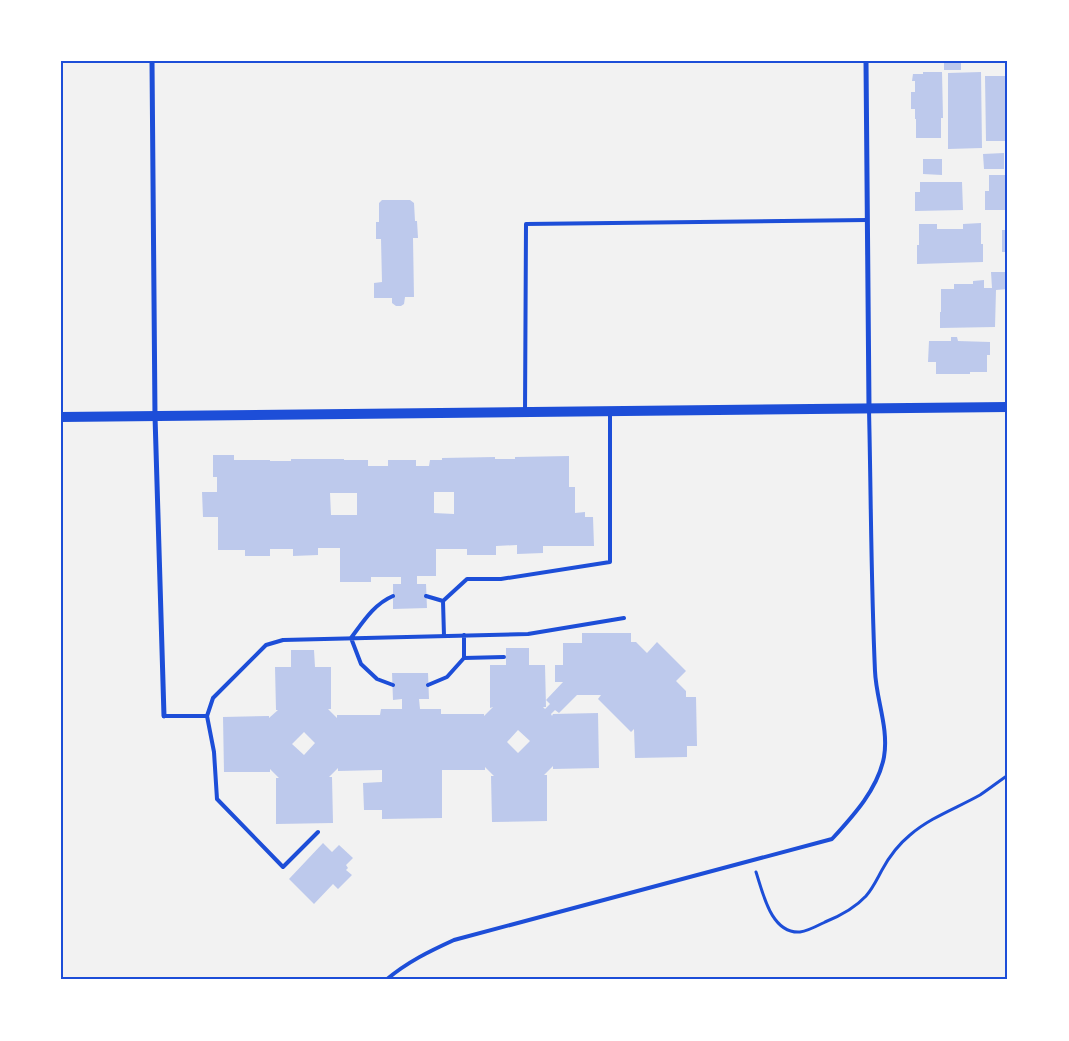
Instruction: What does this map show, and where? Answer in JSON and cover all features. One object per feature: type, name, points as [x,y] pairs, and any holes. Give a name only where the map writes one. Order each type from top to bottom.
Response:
[{"type":"main road","points":[[61,417],[1008,407]]},
{"type":"street","points":[[152,61],[155,416],[164,716]]},
{"type":"street","points":[[866,61],[869,409]]},
{"type":"lane","points":[[525,412],[526,224],[867,220]]},
{"type":"lane","points":[[386,980],[399,968],[425,953],[454,940],[832,839],[855,814],[874,785],[880,771],[886,741],[875,673],[869,409]]},
{"type":"lane","points":[[443,601],[467,580],[501,579],[610,562],[610,411]]},
{"type":"lane","points":[[351,638],[371,611],[393,596]]},
{"type":"lane","points":[[426,596],[443,601]]},
{"type":"lane","points":[[443,601],[444,636]]},
{"type":"lane","points":[[318,832],[283,867],[217,799],[214,752],[207,716],[213,698],[266,645],[283,640],[528,634],[624,618]]},
{"type":"lane","points":[[428,685],[447,677],[464,658],[464,635]]},
{"type":"lane","points":[[351,638],[361,664],[378,680],[392,685]]},
{"type":"lane","points":[[464,658],[504,657]]},
{"type":"lane","points":[[164,716],[207,716]]},
{"type":"path","points":[[753,861],[768,907],[776,921],[787,930],[801,932],[844,913],[856,905],[867,895],[890,857],[910,834],[934,818],[980,795],[1008,775]]},
{"type":"building","points":[[944,61],[961,61],[961,70],[944,70]]},
{"type":"building","points":[[923,72],[942,72],[943,118],[941,118],[941,138],[916,138],[915,109],[911,109],[911,92],[915,92],[915,81],[912,81],[913,74],[923,74]]},
{"type":"building","points":[[981,72],[982,148],[948,149],[948,73]]},
{"type":"building","points":[[985,76],[1008,76],[1008,141],[986,141]]},
{"type":"building","points":[[1004,153],[1004,169],[984,169],[983,154]]},
{"type":"building","points":[[923,159],[942,159],[942,175],[923,174]]},
{"type":"building","points":[[989,175],[1008,175],[1008,210],[985,210],[985,191],[989,191]]},
{"type":"building","points":[[920,182],[962,182],[963,210],[915,211],[915,192],[920,192]]},
{"type":"building","points":[[382,200],[410,200],[414,203],[418,238],[413,238],[414,297],[405,297],[404,304],[401,306],[396,306],[392,303],[392,298],[374,298],[374,283],[382,282],[381,239],[376,239],[376,222],[379,222],[379,203]]},
{"type":"building","points":[[1005,219],[1008,219],[1008,261],[1005,261],[1005,252],[1002,252],[1002,230],[1005,230]]},
{"type":"building","points":[[981,223],[983,262],[917,264],[919,224],[937,224],[937,229],[963,229],[963,224]]},
{"type":"building","points":[[991,272],[1008,272],[1008,289],[996,290],[995,327],[940,328],[941,289],[954,289],[954,284],[973,284],[973,281],[984,280],[984,288],[992,288]]},
{"type":"building","points":[[951,337],[957,337],[958,341],[990,342],[990,355],[987,355],[987,372],[936,374],[936,362],[928,362],[929,341],[951,341]]},
{"type":"building","points":[[213,455],[234,455],[234,460],[368,460],[368,466],[388,466],[388,460],[416,460],[416,466],[429,466],[430,460],[442,460],[442,458],[495,457],[495,459],[515,459],[515,457],[569,456],[569,487],[575,487],[575,513],[585,512],[585,517],[593,517],[594,546],[543,546],[543,553],[517,554],[517,545],[496,546],[496,555],[467,555],[467,549],[436,549],[436,576],[417,576],[417,584],[426,584],[427,608],[393,609],[393,584],[401,584],[401,577],[371,577],[371,582],[340,582],[340,548],[318,548],[318,555],[293,556],[293,549],[270,549],[270,556],[245,556],[245,550],[218,550],[218,517],[203,517],[202,492],[217,492],[217,477],[213,477]],"holes":[[[434,492],[454,492],[454,514],[434,513]],[[330,493],[357,493],[357,515],[331,515]]]},
{"type":"building","points":[[582,633],[631,633],[631,642],[636,642],[647,653],[657,642],[686,671],[676,681],[686,691],[686,697],[696,697],[697,746],[687,746],[687,757],[635,758],[634,729],[631,732],[598,699],[601,695],[577,695],[559,713],[555,710],[551,714],[552,716],[553,714],[598,713],[599,768],[553,769],[553,766],[544,775],[547,775],[547,821],[492,822],[491,776],[494,776],[485,767],[485,770],[442,770],[442,818],[382,819],[382,810],[364,810],[363,783],[382,782],[382,770],[338,771],[338,768],[329,777],[332,777],[333,823],[276,824],[276,778],[279,778],[270,769],[270,772],[224,772],[223,717],[269,716],[269,718],[278,710],[276,710],[275,667],[291,667],[291,650],[314,650],[315,667],[331,667],[331,709],[328,709],[337,718],[337,715],[380,715],[381,709],[402,709],[402,699],[393,700],[392,673],[428,673],[429,699],[419,699],[420,709],[441,709],[441,714],[484,714],[484,716],[493,707],[490,708],[490,665],[506,665],[506,648],[529,648],[529,665],[545,665],[546,707],[543,707],[545,709],[550,704],[546,700],[563,682],[555,682],[555,665],[563,665],[563,643],[582,643]],"holes":[[[518,730],[530,741],[518,753],[507,742]],[[304,732],[315,743],[304,755],[292,744]]]},
{"type":"building","points":[[323,843],[332,852],[339,845],[353,858],[346,865],[348,868],[346,870],[352,875],[338,889],[333,884],[314,904],[289,879]]}]
